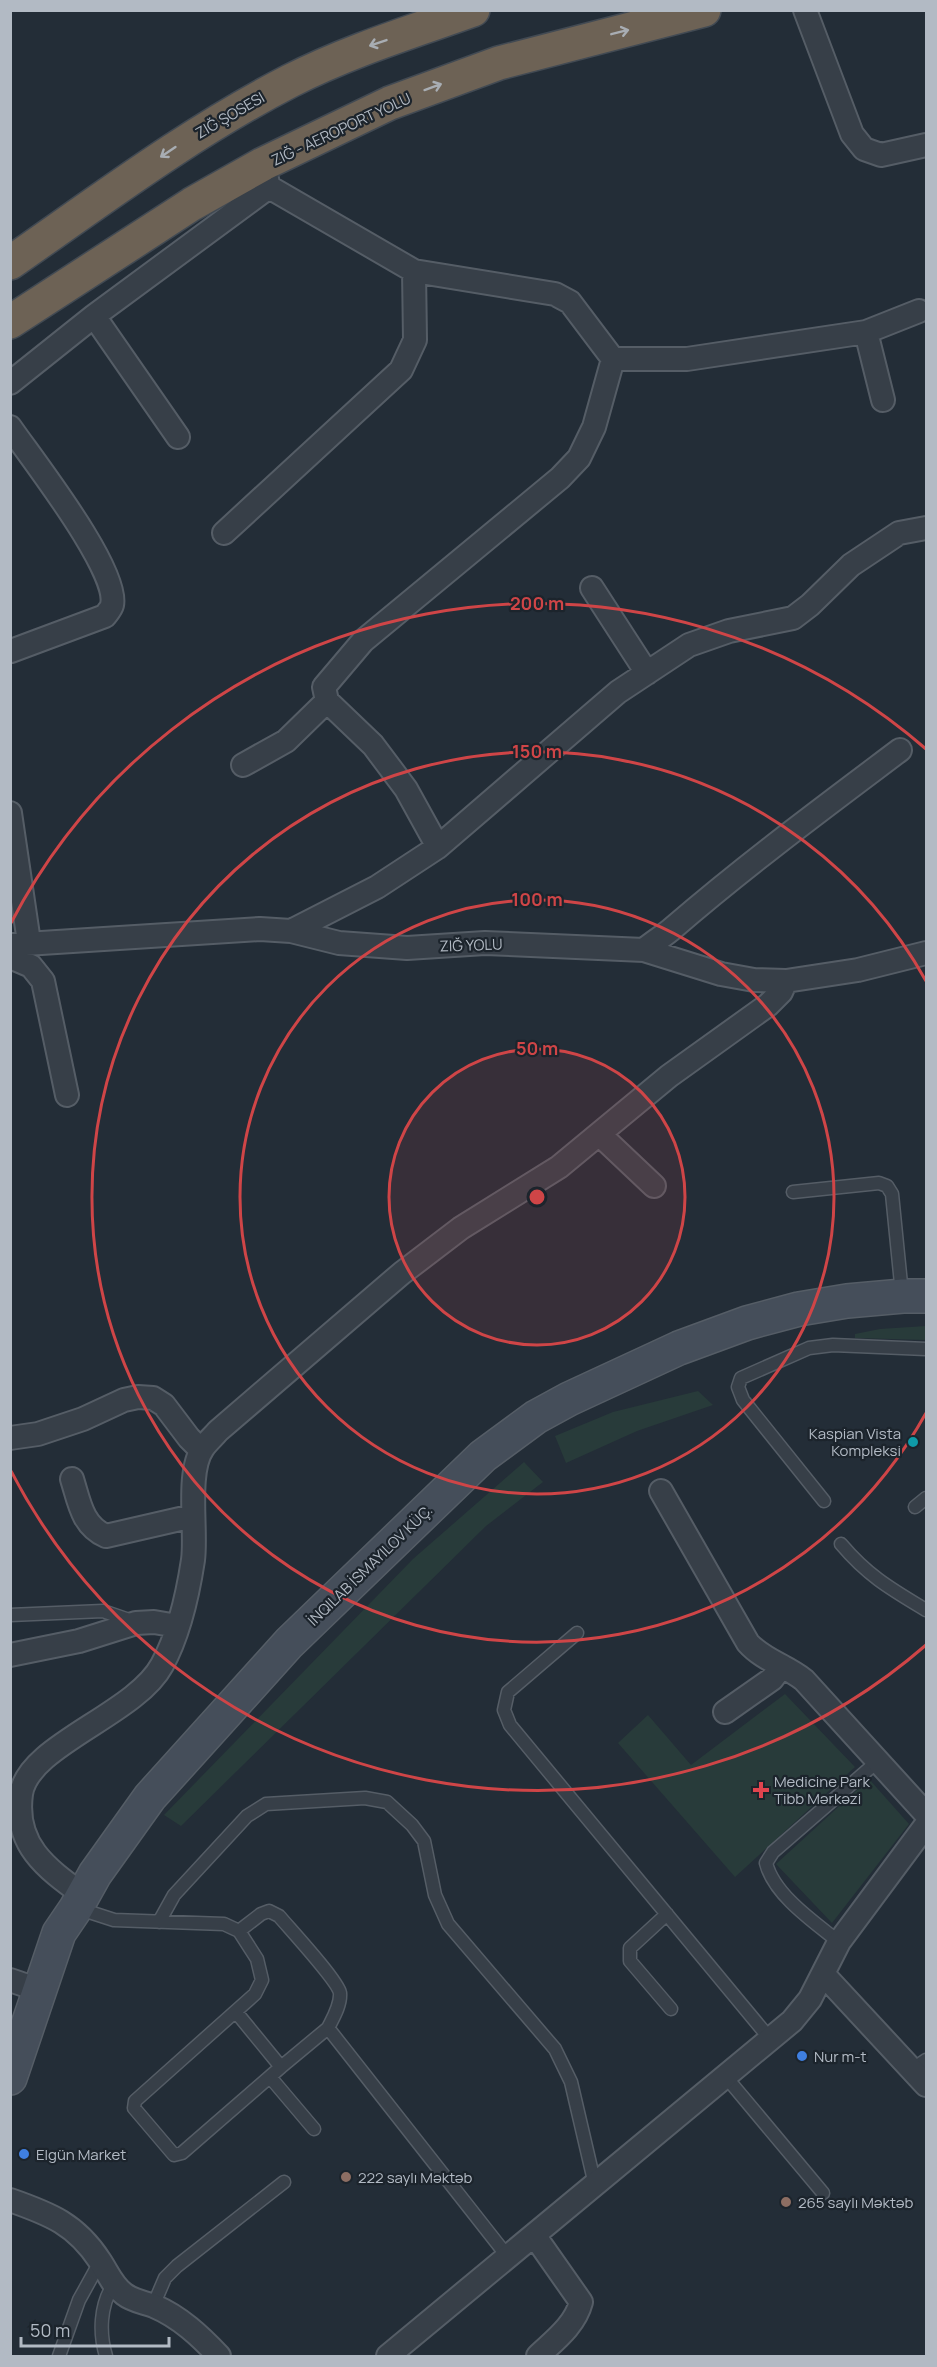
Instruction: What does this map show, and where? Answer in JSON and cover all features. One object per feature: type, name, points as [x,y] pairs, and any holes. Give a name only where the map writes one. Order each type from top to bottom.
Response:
[{"type":"highway","points":[[10,263],[172,149],[230,113],[292,80],[358,50],[473,10]]},
{"type":"highway","points":[[10,322],[192,204],[266,176],[390,103],[499,63],[704,10]]},
{"type":"highway","points":[[10,344],[192,204]]},
{"type":"main road","points":[[12,2072],[25,1985],[95,1874],[150,1797],[290,1643],[483,1456],[536,1417],[578,1394],[680,1348],[747,1323],[800,1309],[847,1301],[915,1296]]},
{"type":"street","points":[[805,10],[852,134],[864,149],[881,155],[927,145]]},
{"type":"street","points":[[10,383],[266,176],[414,271],[555,294],[570,302],[613,359]]},
{"type":"street","points":[[224,534],[401,370],[415,340],[414,271]]},
{"type":"street","points":[[613,359],[687,358],[866,332],[919,311]]},
{"type":"street","points":[[94,315],[178,437]]},
{"type":"street","points":[[866,332],[883,400]]},
{"type":"street","points":[[438,847],[406,789],[373,745],[327,701],[324,687],[363,641],[560,478],[579,458],[594,427],[613,359]]},
{"type":"street","points":[[10,428],[98,555],[112,594],[112,607],[105,616],[12,651]]},
{"type":"street","points":[[291,931],[377,887],[438,847],[618,692],[689,645],[729,631],[793,618],[810,605],[851,565],[899,533],[927,528]]},
{"type":"street","points":[[592,588],[647,673]]},
{"type":"street","points":[[243,765],[286,741],[327,701]]},
{"type":"street","points":[[644,950],[752,863],[900,750]]},
{"type":"street","points":[[10,813],[20,944],[260,929],[291,931],[339,943],[407,948],[485,944],[644,950],[721,974],[754,980],[786,981],[858,970],[927,953]]},
{"type":"street","points":[[10,957],[31,966],[43,981],[67,1095]]},
{"type":"street","points":[[80,1901],[30,1847],[15,1810],[28,1774],[44,1758],[130,1701],[149,1683],[161,1666],[177,1626],[193,1559],[196,1468],[201,1450],[218,1431],[402,1273],[461,1228],[559,1167],[669,1076],[768,1005],[786,981]]},
{"type":"street","points":[[599,1134],[654,1186]]},
{"type":"street","points":[[10,1438],[38,1434],[83,1419],[124,1400],[138,1397],[153,1398],[164,1405],[201,1450]]},
{"type":"street","points":[[72,1479],[86,1520],[94,1531],[106,1536],[193,1516]]},
{"type":"street","points":[[661,1491],[748,1643],[755,1650],[804,1680],[927,1814]]},
{"type":"street","points":[[10,1655],[79,1641],[136,1623],[154,1622],[177,1626]]},
{"type":"street","points":[[726,1712],[771,1679],[782,1666]]},
{"type":"street","points":[[388,2356],[771,2040],[792,2020],[810,2000],[839,1942],[927,1825]]},
{"type":"street","points":[[824,1975],[922,2071]]},
{"type":"street","points":[[10,2200],[57,2217],[73,2229],[100,2262],[113,2285],[125,2295],[182,2321],[219,2356]]},
{"type":"street","points":[[534,2235],[581,2302],[578,2314],[569,2326],[538,2356]]},
{"type":"lane","points":[[793,1192],[879,1183],[887,1186],[892,1194],[915,1296]]},
{"type":"lane","points":[[824,1501],[743,1400],[738,1387],[741,1378],[808,1348],[833,1345],[927,1349]]},
{"type":"lane","points":[[915,1507],[927,1498]]},
{"type":"lane","points":[[841,1544],[856,1563],[880,1583],[927,1610]]},
{"type":"lane","points":[[10,1615],[103,1611],[136,1623]]},
{"type":"lane","points":[[577,1633],[507,1692],[504,1710],[510,1725],[771,2040]]},
{"type":"lane","points":[[839,1942],[792,1903],[768,1874],[766,1863],[773,1851],[878,1761]]},
{"type":"lane","points":[[159,1922],[174,1895],[248,1816],[266,1804],[365,1798],[387,1802],[412,1825],[424,1841],[435,1896],[448,1924],[555,2049],[571,2082],[596,2185]]},
{"type":"lane","points":[[80,1901],[114,1920],[224,1924],[239,1931],[257,1959],[262,1980],[255,1994],[135,2101],[134,2108],[174,2155],[182,2153],[328,2028],[340,2002],[340,1991],[279,1916],[269,1911],[261,1914],[239,1931]]},
{"type":"lane","points":[[667,1914],[630,1948],[630,1961],[671,2010]]},
{"type":"lane","points":[[236,2012],[281,2067]]},
{"type":"lane","points":[[328,2028],[508,2257]]},
{"type":"lane","points":[[270,2077],[314,2129]]},
{"type":"lane","points":[[726,2077],[823,2193]]},
{"type":"lane","points":[[153,2306],[165,2278],[177,2266],[284,2182]]},
{"type":"lane","points":[[59,2356],[79,2300],[100,2262]]},
{"type":"lane","points":[[106,2356],[103,2347],[102,2317],[105,2298],[113,2285]]},
{"type":"green space","points":[[926,1326],[926,1340],[855,1338],[855,1334],[880,1329]]},
{"type":"green space","points":[[698,1391],[713,1405],[637,1431],[566,1463],[555,1436],[613,1412]]},
{"type":"green space","points":[[524,1462],[543,1482],[486,1526],[181,1826],[164,1815],[413,1559]]},
{"type":"green space","points":[[785,1694],[855,1767],[735,1877],[618,1743],[648,1715],[691,1765]]},
{"type":"green space","points":[[869,1779],[909,1824],[832,1923],[776,1864]]},
{"type":"place","name":"Kaspian Vista Kompleksi","points":[[913,1442]]},
{"type":"place","name":"Medicine Park Tibb Mərkəzi","points":[[761,1790]]},
{"type":"place","name":"Nur m-t","points":[[802,2056]]},
{"type":"place","name":"Elgün Market","points":[[24,2154]]},
{"type":"place","name":"222 saylı Məktəb","points":[[346,2177]]},
{"type":"place","name":"265 saylı Məktəb","points":[[786,2202]]}]
